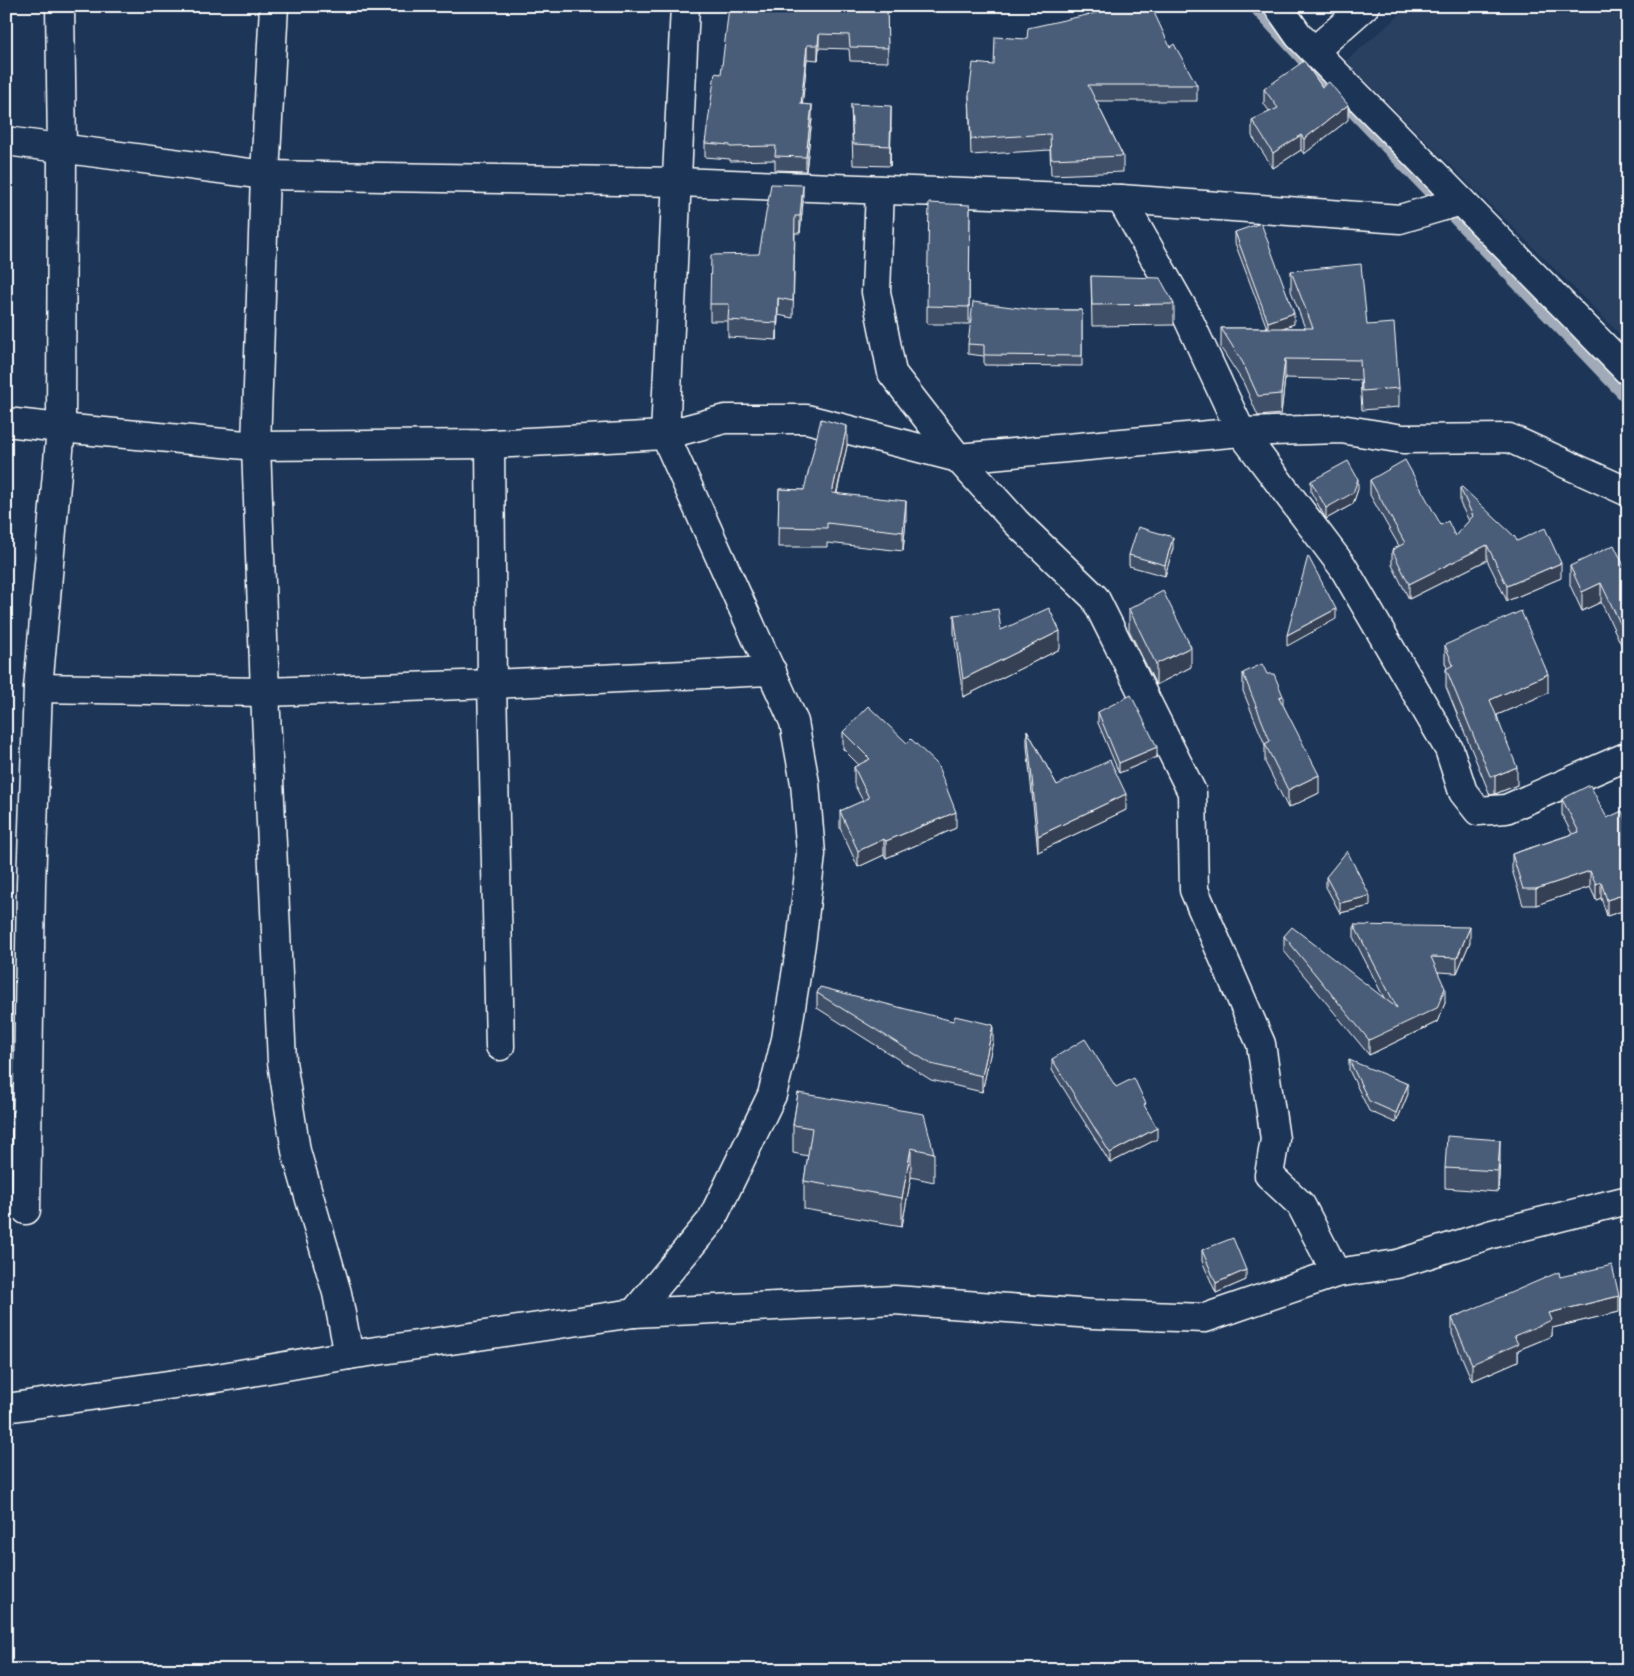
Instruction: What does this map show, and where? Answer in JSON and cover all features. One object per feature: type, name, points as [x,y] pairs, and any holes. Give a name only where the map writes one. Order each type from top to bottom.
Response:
[{"type":"street","points":[[26,1210],[31,884],[38,688],[61,428],[62,149],[60,6]]},
{"type":"street","points":[[274,6],[265,175],[256,446],[282,1062],[296,1151],[337,1293],[349,1355]]},
{"type":"street","points":[[634,1314],[711,1221],[772,1095],[786,1039],[802,937],[811,854],[805,782],[794,722],[665,435],[685,6]]},
{"type":"street","points":[[1278,6],[1299,36],[1628,371]]},
{"type":"street","points":[[1314,51],[1365,6]]},
{"type":"street","points":[[6,141],[265,175],[678,182],[1122,199],[1400,219],[1461,201]]},
{"type":"street","points":[[880,190],[876,292],[892,373],[958,458],[1016,522],[1095,598],[1192,792],[1194,890],[1261,1044],[1275,1139],[1269,1175],[1301,1205],[1336,1273]]},
{"type":"street","points":[[1122,199],[1186,314],[1241,432],[1343,567],[1448,749],[1463,792],[1478,811],[1506,810],[1628,756]]},
{"type":"street","points":[[6,422],[256,446],[490,444],[665,435],[725,419],[807,419],[958,458],[1241,432],[1341,428],[1403,439],[1510,438],[1628,492]]},
{"type":"street","points":[[490,444],[492,684],[500,1046]]},
{"type":"street","points":[[38,688],[265,692],[772,671]]},
{"type":"street","points":[[6,1408],[217,1378],[349,1355],[634,1314],[894,1300],[1093,1314],[1205,1318],[1336,1273],[1397,1264],[1492,1234],[1628,1200]]},
{"type":"shaded area","points":[[1410,6],[1628,6],[1628,342],[1346,61]]},
{"type":"building","points":[[779,6],[887,6],[888,48],[850,47],[849,35],[819,34],[818,45],[807,45],[801,104],[812,105],[806,157],[775,156],[776,146],[730,147],[730,145],[705,143],[715,73],[721,74],[729,7],[779,12]]},
{"type":"building","points":[[1127,6],[1151,6],[1170,47],[1174,44],[1197,85],[1088,85],[1123,156],[1051,159],[1050,134],[971,139],[969,95],[973,63],[994,65],[995,37],[1027,39],[1028,28]]},
{"type":"building","points":[[1304,61],[1322,87],[1329,82],[1348,105],[1304,139],[1301,135],[1273,153],[1252,120],[1278,108],[1264,89]]},
{"type":"building","points":[[851,104],[891,106],[890,146],[853,144]]},
{"type":"building","points":[[771,184],[803,185],[800,216],[795,216],[793,301],[778,298],[777,323],[728,320],[729,304],[710,304],[711,255],[759,254]]},
{"type":"building","points":[[929,203],[970,205],[969,307],[927,306]]},
{"type":"building","points":[[1261,223],[1294,313],[1268,322],[1235,232]]},
{"type":"building","points":[[1361,264],[1367,325],[1394,323],[1399,388],[1362,391],[1360,360],[1285,359],[1281,394],[1258,396],[1243,363],[1221,328],[1313,328],[1291,271]]},
{"type":"building","points":[[1091,276],[1160,278],[1174,304],[1092,305]]},
{"type":"building","points":[[973,302],[1035,310],[1082,310],[1082,356],[984,355],[984,345],[968,344]]},
{"type":"building","points":[[821,419],[847,426],[832,493],[906,501],[903,532],[827,523],[827,528],[778,527],[779,489],[804,490]]},
{"type":"building","points":[[1405,460],[1441,525],[1448,521],[1455,536],[1473,516],[1460,488],[1462,487],[1517,541],[1545,528],[1561,563],[1507,586],[1487,545],[1409,584],[1392,550],[1405,543],[1370,480]]},
{"type":"building","points":[[1348,461],[1358,479],[1353,493],[1326,508],[1311,481]]},
{"type":"building","points":[[1138,527],[1173,537],[1165,565],[1129,555]]},
{"type":"building","points":[[1614,545],[1628,574],[1628,640],[1601,583],[1582,592],[1570,566]]},
{"type":"building","points":[[1308,556],[1336,609],[1287,635]]},
{"type":"building","points":[[1163,591],[1191,647],[1156,664],[1129,609]]},
{"type":"building","points":[[1049,608],[1060,631],[963,679],[954,615],[998,609],[1001,630]]},
{"type":"building","points":[[1521,611],[1548,674],[1490,700],[1517,767],[1495,776],[1490,776],[1446,669],[1453,665],[1445,645]]},
{"type":"building","points":[[1262,664],[1267,674],[1274,674],[1283,696],[1279,697],[1319,775],[1288,790],[1265,744],[1270,741],[1243,673]]},
{"type":"building","points":[[1131,695],[1157,747],[1119,763],[1098,712]]},
{"type":"building","points":[[868,706],[907,743],[911,739],[937,764],[956,812],[886,841],[884,839],[858,851],[840,811],[869,798],[854,767],[870,759],[843,732]]},
{"type":"building","points":[[1027,730],[1057,785],[1110,760],[1126,794],[1038,836]]},
{"type":"building","points":[[1590,785],[1607,818],[1622,811],[1628,824],[1628,893],[1607,900],[1601,882],[1596,884],[1590,871],[1536,889],[1523,889],[1512,854],[1579,832],[1562,799]]},
{"type":"building","points":[[1347,851],[1370,896],[1340,903],[1326,877]]},
{"type":"building","points":[[1354,925],[1470,927],[1457,958],[1431,957],[1445,988],[1437,1008],[1369,1040],[1284,936],[1292,927],[1397,1008]]},
{"type":"building","points":[[820,987],[953,1021],[955,1016],[993,1025],[982,1076],[931,1064],[817,993]]},
{"type":"building","points":[[1085,1039],[1116,1087],[1134,1078],[1146,1104],[1144,1105],[1157,1128],[1110,1153],[1052,1059]]},
{"type":"building","points":[[1349,1060],[1408,1084],[1396,1113],[1369,1101]]},
{"type":"building","points":[[798,1093],[924,1114],[934,1153],[911,1148],[902,1198],[804,1181],[812,1128],[793,1125]]},
{"type":"building","points":[[1447,1136],[1500,1140],[1498,1171],[1445,1168]]},
{"type":"building","points":[[1233,1238],[1246,1270],[1216,1283],[1202,1250]]},
{"type":"building","points":[[1612,1265],[1619,1296],[1549,1313],[1552,1320],[1514,1336],[1518,1344],[1472,1364],[1452,1318],[1559,1272],[1560,1277]]},
{"type":"waterway","points":[[1253,6],[1305,63],[1628,400]]}]
